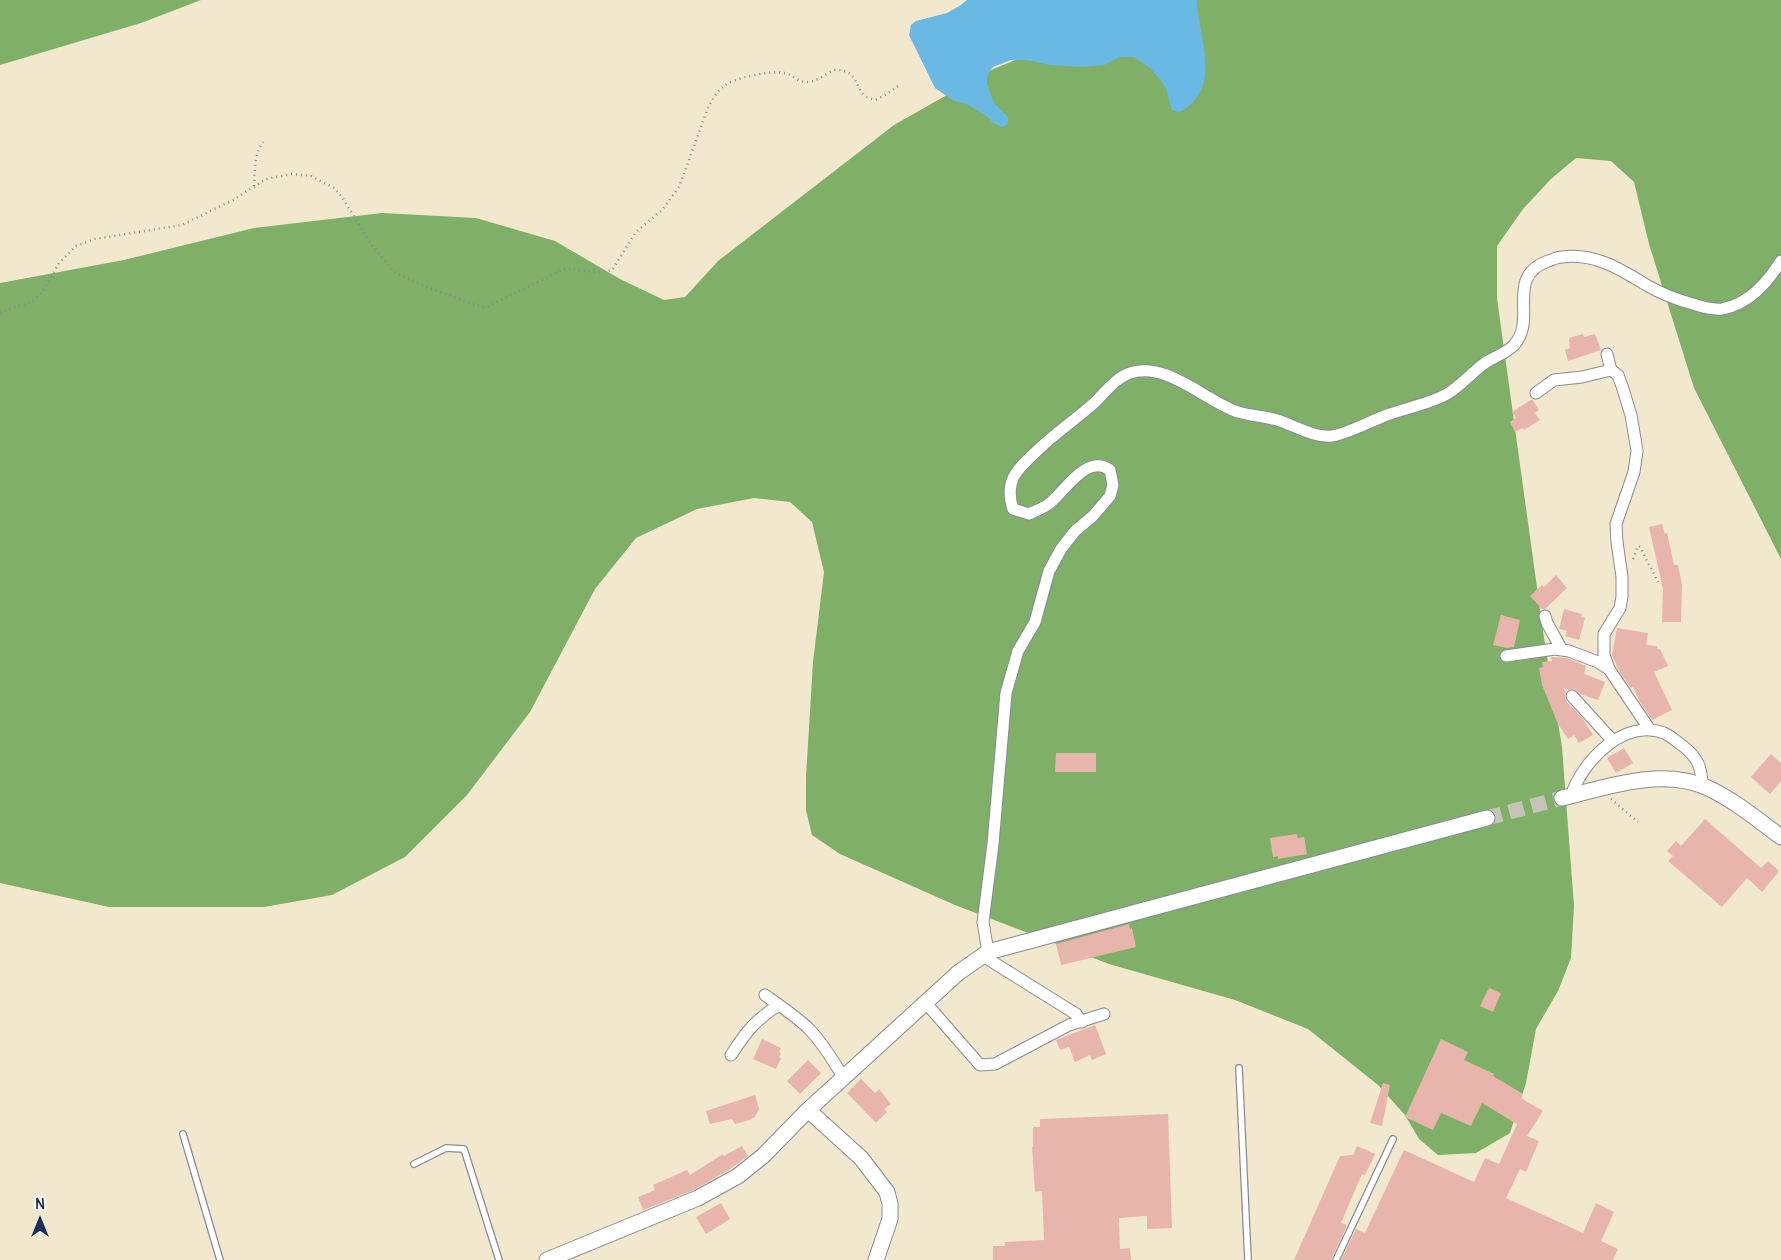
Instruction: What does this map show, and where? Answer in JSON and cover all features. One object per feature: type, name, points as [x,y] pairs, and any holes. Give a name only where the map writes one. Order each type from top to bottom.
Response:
[{"type":"street","points":[[986,954],[983,922],[993,844],[1006,693],[1018,651],[1035,622],[1050,571],[1061,549],[1075,531],[1094,516],[1110,496],[1113,485],[1110,470],[1105,466],[1092,466],[1072,480],[1050,504],[1029,514],[1013,509],[1010,484],[1013,475],[1054,434],[1093,405],[1118,380],[1130,373],[1149,371],[1178,380],[1222,405],[1239,412],[1280,421],[1308,433],[1333,436],[1445,395],[1483,365],[1513,347],[1519,338],[1523,326],[1524,289],[1528,276],[1538,265],[1560,257],[1586,257],[1611,264],[1650,287],[1682,301],[1707,308],[1720,309],[1750,297],[1769,279],[1781,261]]},
{"type":"street","points":[[1607,354],[1611,370],[1618,375],[1631,415],[1636,451],[1634,472],[1616,524],[1622,577],[1622,597],[1620,608],[1604,634],[1603,646],[1609,670]]},
{"type":"street","points":[[1536,393],[1554,380],[1582,377],[1611,370]]},
{"type":"street","points":[[1545,616],[1562,650]]},
{"type":"street","points":[[1506,656],[1555,649],[1598,662],[1609,670],[1650,730]]},
{"type":"street","points":[[1572,696],[1613,741]]},
{"type":"street","points":[[1566,797],[1590,762],[1613,741],[1625,735],[1650,730],[1664,734],[1697,759],[1700,766],[1702,786]]},
{"type":"street","points":[[1566,797],[1654,779],[1679,779],[1702,786],[1725,797],[1781,837]]},
{"type":"street","points":[[547,1260],[698,1198],[738,1176],[763,1156],[808,1110],[925,1002],[958,973],[986,954],[1487,818]]},
{"type":"street","points":[[986,954],[1076,1014],[1082,1022]]},
{"type":"street","points":[[765,995],[809,1030],[825,1049],[844,1078]]},
{"type":"street","points":[[925,1002],[980,1065],[995,1064],[1070,1026],[1104,1014]]},
{"type":"street","points":[[731,1055],[749,1028],[764,1014],[779,1005]]},
{"type":"street","points":[[808,1110],[861,1158],[887,1192],[890,1204],[890,1219],[876,1260]]},
{"type":"lane","points":[[1239,1068],[1248,1260]]},
{"type":"lane","points":[[183,1134],[220,1260]]},
{"type":"lane","points":[[1336,1260],[1393,1139]]},
{"type":"lane","points":[[414,1164],[446,1148],[464,1149],[499,1260]]},
{"type":"path","points":[[0,312],[33,301],[40,295],[59,263],[76,246],[95,239],[182,224],[233,200],[266,179],[292,174],[311,176],[334,188],[342,197],[360,229],[386,265],[394,272],[427,287],[483,307],[564,269],[572,268],[600,272],[612,270],[636,232],[662,210],[679,187],[708,108],[725,84],[780,72],[791,74],[806,82],[834,70],[844,70],[851,75],[867,97],[875,100],[898,86]]},
{"type":"path","points":[[254,186],[258,149],[263,142]]},
{"type":"path","points":[[1633,563],[1638,546],[1658,582]]},
{"type":"path","points":[[1603,788],[1614,802],[1638,822]]},
{"type":"green space","points":[[0,0],[201,0],[141,23],[0,65]]},
{"type":"green space","points":[[1160,0],[1781,0],[1781,559],[1694,388],[1649,244],[1634,182],[1611,161],[1576,158],[1551,179],[1523,209],[1497,246],[1497,298],[1544,638],[1562,747],[1574,906],[1571,958],[1558,991],[1536,1029],[1526,1083],[1510,1133],[1476,1153],[1438,1155],[1419,1139],[1405,1115],[1378,1085],[1308,1029],[1235,1000],[1109,964],[955,905],[840,854],[812,835],[806,810],[806,777],[813,662],[824,572],[812,522],[790,502],[754,498],[697,509],[636,538],[595,589],[530,712],[467,795],[405,857],[332,895],[264,907],[109,907],[0,883],[0,283],[124,260],[254,228],[382,213],[476,218],[555,241],[620,279],[664,300],[685,297],[718,261],[894,125],[991,70]]},
{"type":"water","points":[[967,0],[1197,0],[1205,65],[1205,78],[1201,90],[1190,105],[1178,112],[1172,110],[1165,86],[1150,68],[1134,57],[1120,57],[1104,65],[1082,67],[1050,65],[1027,60],[1011,60],[993,67],[987,79],[994,103],[1008,117],[1008,124],[1002,127],[993,123],[988,117],[967,104],[954,101],[935,88],[909,35],[911,25],[916,21],[947,13]]},
{"type":"building","points":[[1583,334],[1584,337],[1595,334],[1601,350],[1568,361],[1565,350],[1570,348],[1569,338]]},
{"type":"building","points":[[1532,399],[1539,410],[1535,413],[1540,420],[1524,430],[1522,428],[1515,432],[1510,422],[1516,418],[1512,412]]},
{"type":"building","points":[[1662,524],[1665,534],[1667,533],[1674,565],[1678,565],[1682,584],[1681,622],[1662,622],[1663,589],[1649,527]]},
{"type":"building","points":[[1556,575],[1567,588],[1545,609],[1542,609],[1530,596],[1542,585],[1544,587]]},
{"type":"building","points":[[1564,609],[1582,614],[1581,617],[1585,618],[1579,640],[1565,636],[1567,631],[1559,629]]},
{"type":"building","points":[[1501,615],[1520,620],[1514,647],[1507,648],[1493,645]]},
{"type":"building","points":[[1617,628],[1648,633],[1646,645],[1657,646],[1657,649],[1660,649],[1668,666],[1654,672],[1672,710],[1652,720],[1633,687],[1631,688],[1620,673],[1612,655]]},
{"type":"building","points":[[1551,657],[1567,658],[1586,666],[1584,674],[1605,682],[1598,700],[1580,694],[1575,689],[1568,690],[1563,688],[1566,692],[1566,701],[1583,719],[1593,735],[1579,743],[1574,735],[1568,739],[1558,724],[1542,685],[1539,668],[1543,667],[1542,662],[1552,661]]},
{"type":"building","points":[[1624,748],[1633,763],[1616,773],[1607,758]]},
{"type":"building","points":[[1056,753],[1096,753],[1096,772],[1055,772]]},
{"type":"building","points":[[1771,754],[1781,763],[1781,781],[1770,794],[1751,777]]},
{"type":"building","points":[[1705,819],[1761,868],[1768,861],[1779,871],[1762,892],[1747,878],[1722,907],[1668,861],[1673,856],[1667,851],[1676,841],[1681,846]]},
{"type":"building","points":[[1297,834],[1298,838],[1304,837],[1307,854],[1278,859],[1278,856],[1273,857],[1270,838]]},
{"type":"building","points":[[1129,924],[1130,929],[1132,928],[1136,947],[1061,965],[1056,944]]},
{"type":"building","points":[[1489,988],[1501,993],[1493,1012],[1480,1006]]},
{"type":"building","points":[[1095,1025],[1106,1054],[1092,1060],[1090,1055],[1075,1062],[1069,1047],[1060,1050],[1056,1040]]},
{"type":"building","points":[[762,1039],[781,1048],[779,1058],[781,1058],[776,1069],[753,1059]]},
{"type":"building","points":[[1441,1039],[1468,1052],[1464,1060],[1494,1074],[1493,1076],[1523,1094],[1521,1098],[1543,1111],[1527,1136],[1539,1141],[1526,1172],[1520,1169],[1506,1198],[1583,1233],[1596,1203],[1614,1212],[1601,1241],[1618,1249],[1613,1260],[1341,1260],[1356,1229],[1365,1233],[1404,1150],[1474,1182],[1485,1158],[1499,1164],[1517,1124],[1482,1103],[1471,1126],[1441,1113],[1433,1130],[1405,1117]]},
{"type":"building","points":[[808,1060],[821,1073],[800,1094],[787,1081]]},
{"type":"building","points":[[861,1079],[875,1093],[879,1089],[891,1104],[884,1109],[887,1112],[876,1123],[847,1093]]},
{"type":"building","points":[[1383,1083],[1390,1085],[1382,1126],[1370,1123]]},
{"type":"building","points":[[755,1095],[759,1109],[755,1117],[735,1124],[732,1119],[710,1124],[706,1111]]},
{"type":"building","points":[[1168,1114],[1172,1228],[1147,1229],[1147,1216],[1119,1218],[1120,1249],[1130,1248],[1131,1260],[993,1260],[993,1246],[1005,1246],[1005,1242],[1044,1240],[1042,1191],[1035,1192],[1032,1147],[1033,1127],[1040,1127],[1040,1119]]},
{"type":"building","points":[[742,1146],[748,1156],[730,1169],[694,1190],[643,1210],[638,1197],[655,1190],[653,1185],[687,1170],[690,1175],[723,1154],[724,1156]]},
{"type":"building","points":[[1357,1146],[1375,1154],[1365,1175],[1362,1174],[1341,1223],[1347,1225],[1331,1260],[1294,1260],[1340,1156],[1353,1155]]},
{"type":"building","points":[[721,1203],[730,1219],[706,1234],[696,1217]]},
{"type":"tunnel","points":[[1487,818],[1562,798]]}]
